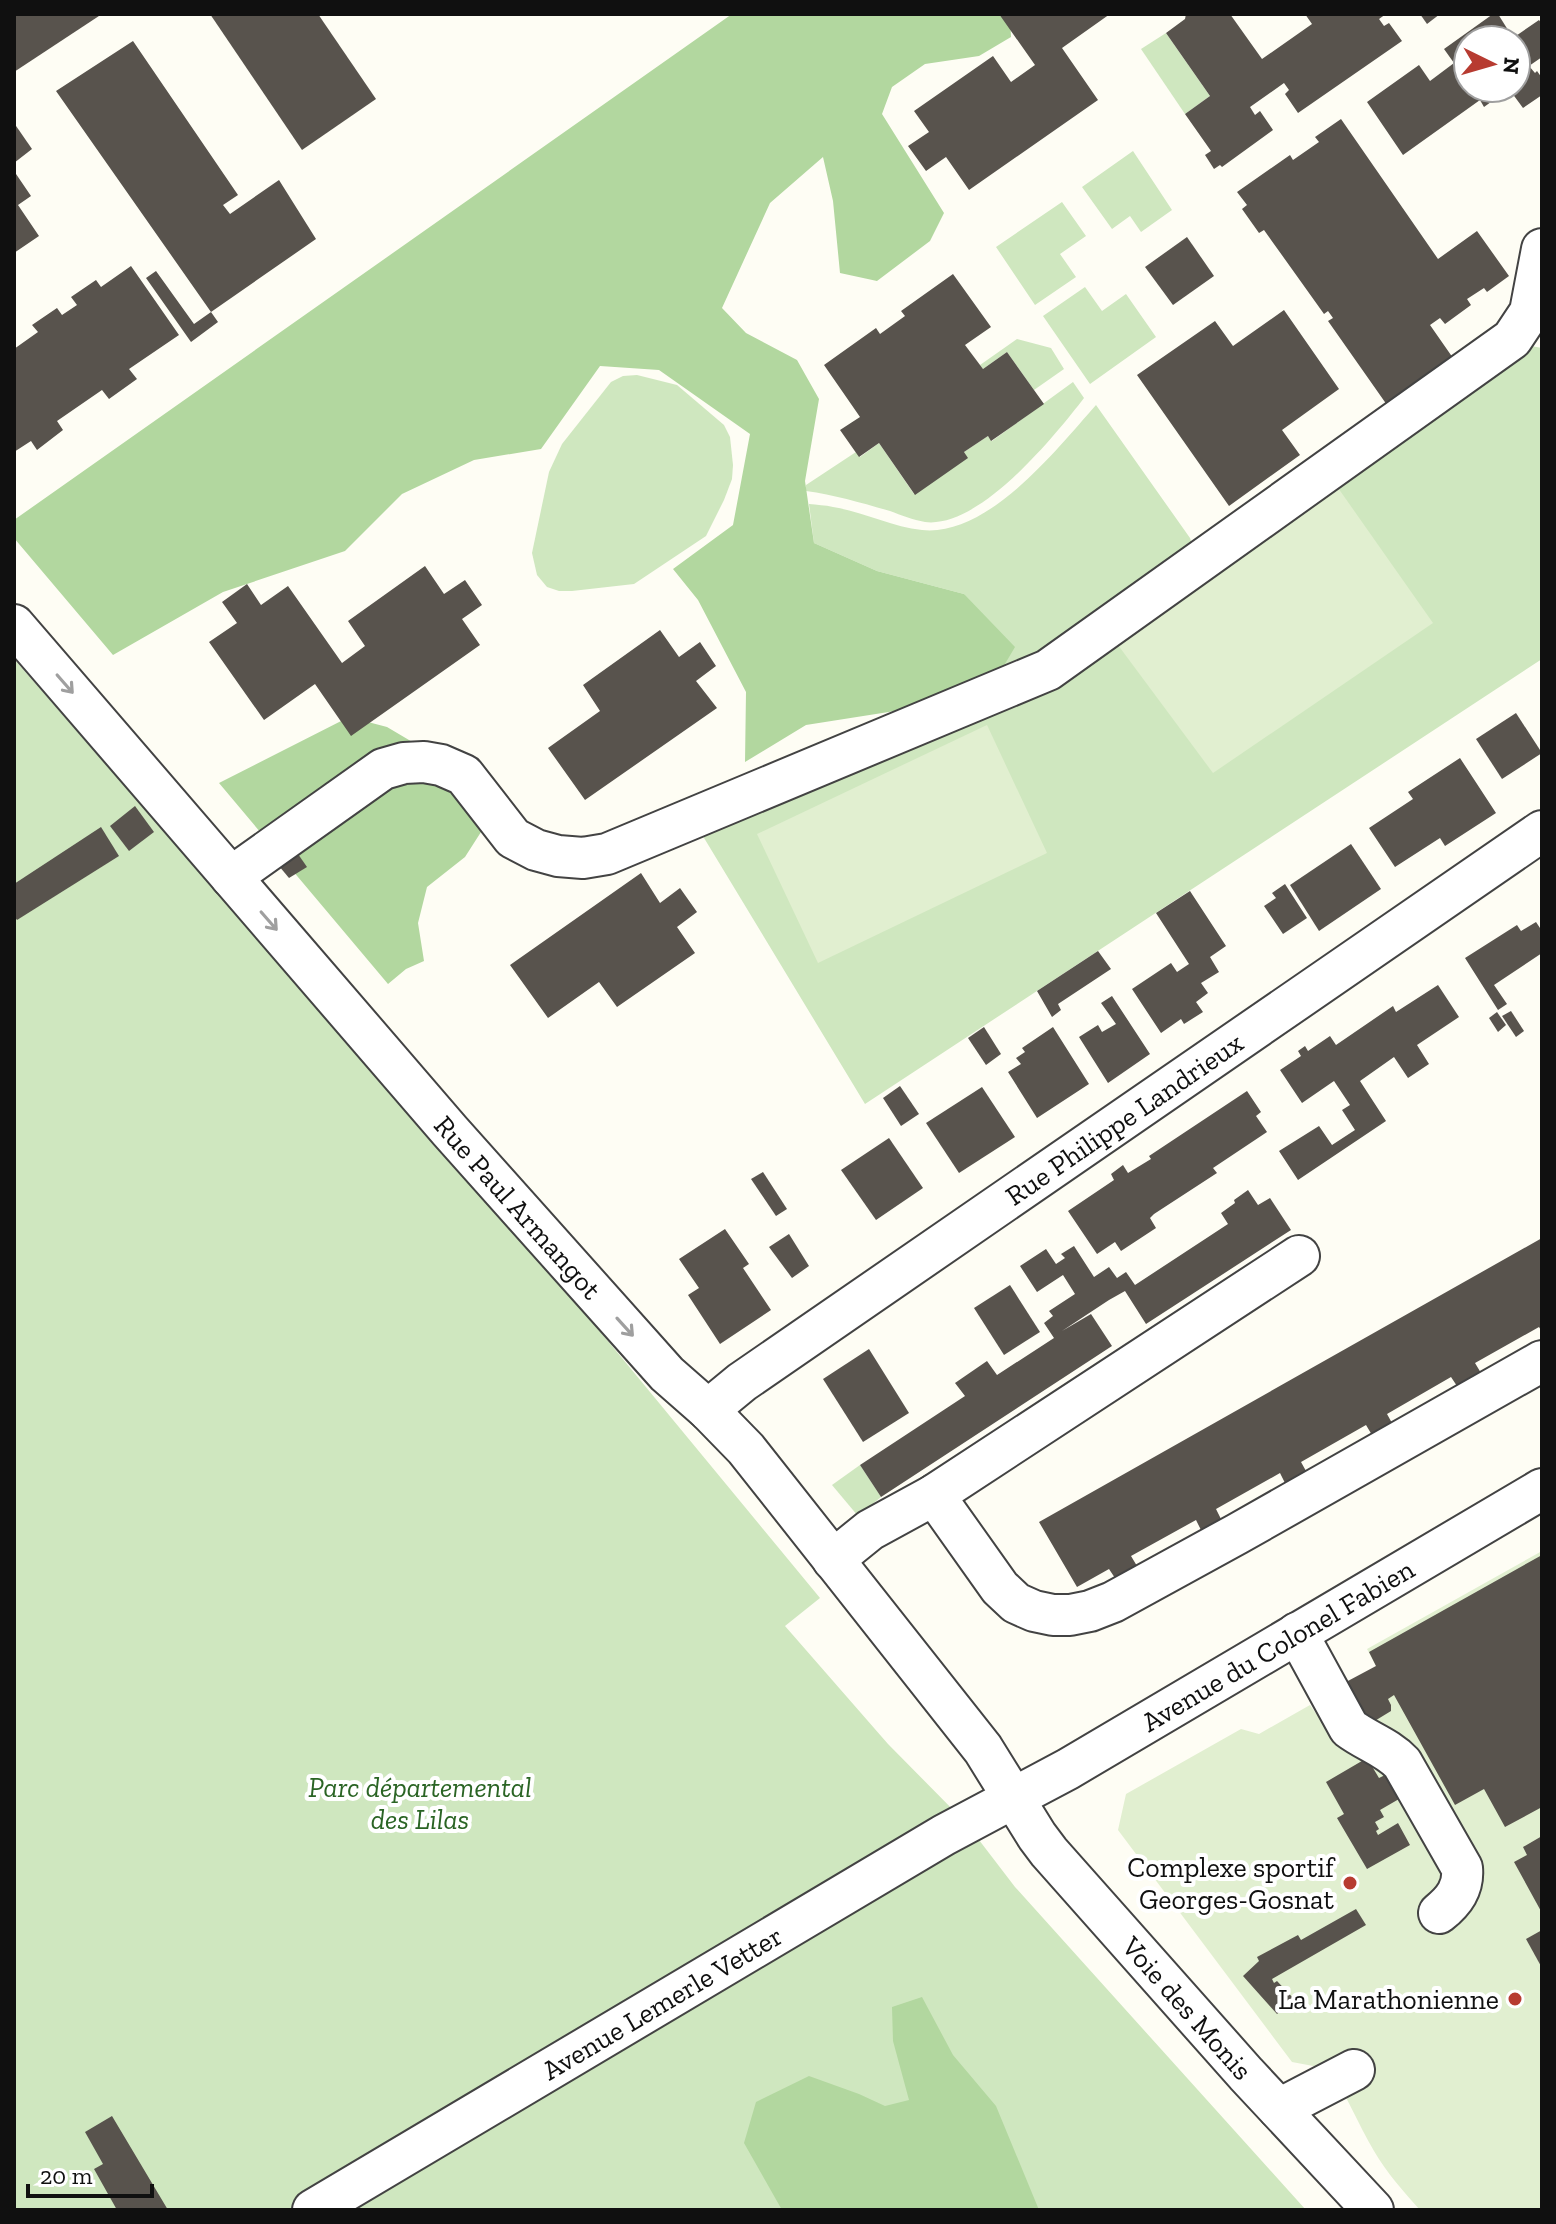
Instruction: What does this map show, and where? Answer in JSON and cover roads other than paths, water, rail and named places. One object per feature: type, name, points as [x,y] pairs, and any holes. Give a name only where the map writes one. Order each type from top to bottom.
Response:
[{"type":"street","points":[[231,877],[383,769],[404,763],[441,765],[464,775],[513,838],[536,850],[583,858],[607,854],[1048,670],[1512,339],[1530,312],[1542,249]]},
{"type":"street","name":"Rue Paul Armangot","points":[[14,625],[470,1154],[667,1374],[746,1449],[983,1749],[1013,1798]]},
{"type":"street","name":"Rue Philippe Landrieux","points":[[708,1410],[742,1382],[1542,831]]},
{"type":"street","points":[[833,1560],[870,1530],[934,1495],[1299,1256]]},
{"type":"street","points":[[934,1495],[1000,1588],[1016,1603],[1053,1615],[1090,1611],[1113,1602],[1251,1526],[1542,1361]]},
{"type":"street","name":"Avenue du Colonel Fabien","points":[[1013,1798],[1068,1769],[1542,1489]]},
{"type":"street","points":[[1297,1633],[1349,1728],[1402,1763],[1462,1868],[1457,1894],[1439,1913]]},
{"type":"street","name":"Voie des Monis","points":[[1013,1798],[1049,1852],[1246,2074],[1373,2210]]},
{"type":"street","name":"Avenue Lemerle Vetter","points":[[313,2210],[944,1835],[1013,1798]]},
{"type":"street","points":[[1279,2109],[1354,2070]]},
{"type":"place","name":"Complexe sportif Georges-Gosnat","points":[[1350,1883]]},
{"type":"place","name":"La Marathonienne","points":[[1515,1999]]},
{"type":"park label","name":"Parc départemental des Lilas","points":[[420,1803]]}]
